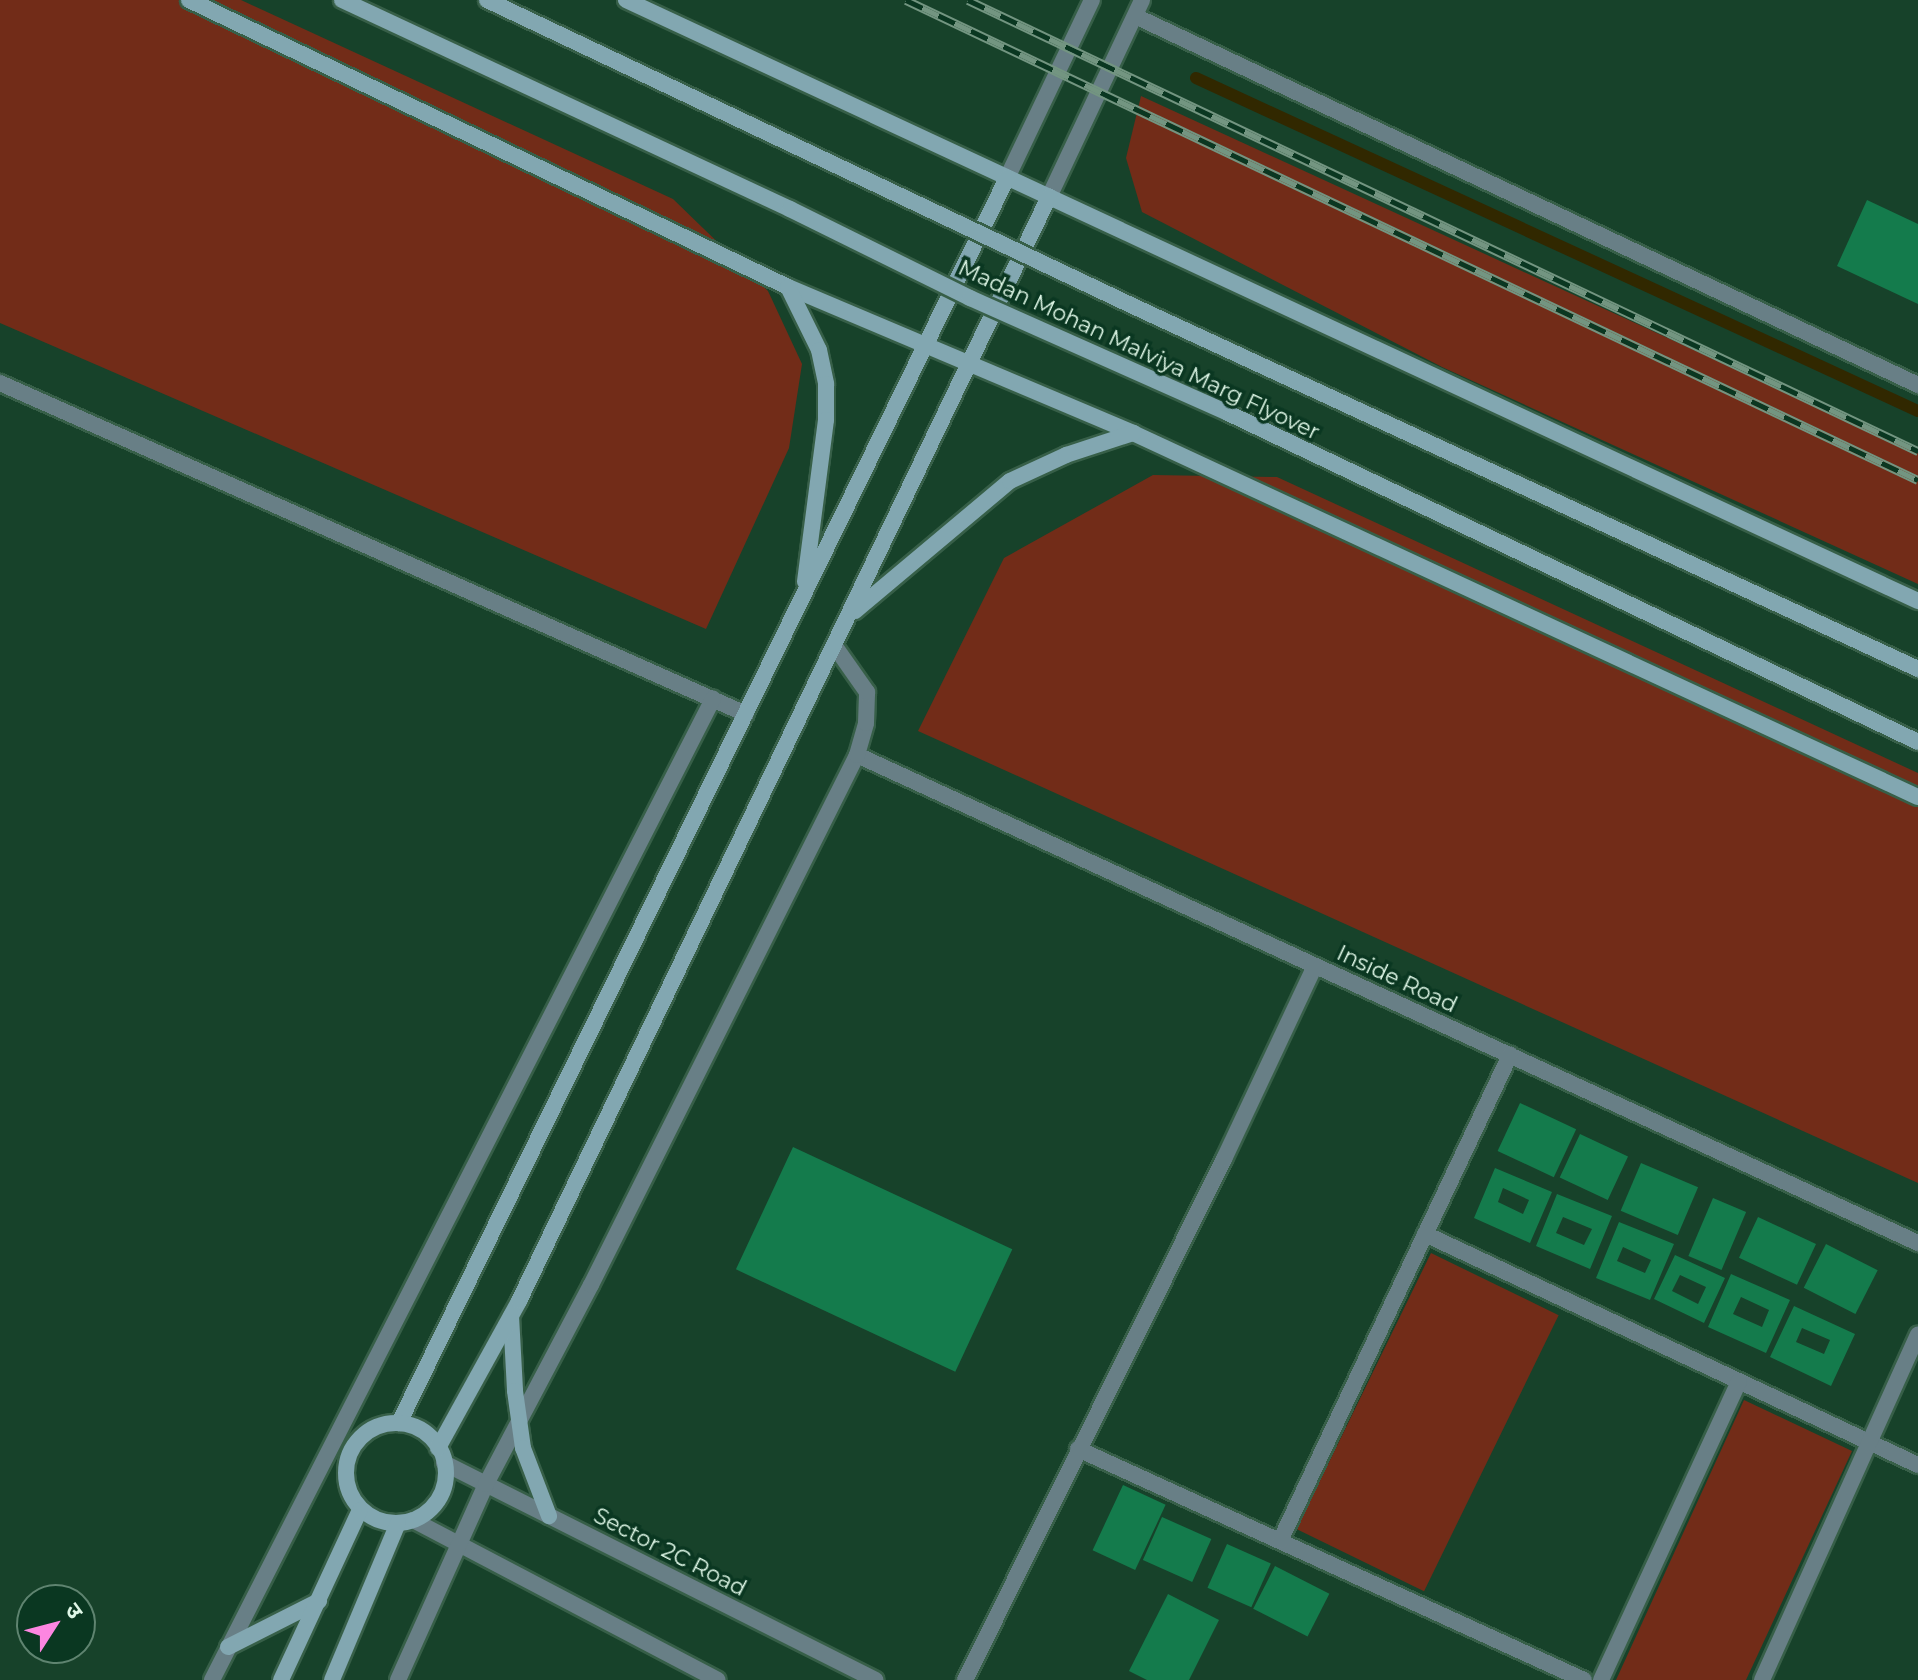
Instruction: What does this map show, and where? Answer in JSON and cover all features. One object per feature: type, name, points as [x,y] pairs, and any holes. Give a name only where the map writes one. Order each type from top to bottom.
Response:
[{"type":"main road","points":[[189,0],[788,287],[969,367],[1133,433],[1918,797]]},
{"type":"main road","name":"Madan Mohan Malviya Marg Flyover","points":[[342,0],[790,209],[984,304],[1228,413],[1918,742]]},
{"type":"main road","name":"Madan Mohan Malviya Marg Flyover","points":[[487,0],[1135,307],[1918,669]]},
{"type":"main road","points":[[626,0],[1918,601]]},
{"type":"main road","points":[[399,1423],[1007,178]]},
{"type":"main road","points":[[332,1680],[405,1522],[435,1504],[443,1490],[441,1455],[1049,197]]},
{"type":"main road","points":[[788,287],[819,350],[826,384],[826,420],[804,595]]},
{"type":"main road","points":[[848,616],[1010,481],[1066,455],[1133,433]]},
{"type":"main road","points":[[511,1314],[523,1448],[549,1516]]},
{"type":"main road","points":[[405,1522],[374,1519],[360,1510],[346,1481],[352,1449],[361,1436],[375,1428],[399,1423],[422,1431],[441,1455]]},
{"type":"main road","points":[[281,1680],[360,1510]]},
{"type":"main road","points":[[228,1647],[319,1601]]},
{"type":"street","points":[[1007,178],[1092,0]]},
{"type":"street","points":[[1049,197],[1139,8],[1918,385]]},
{"type":"street","points":[[0,383],[746,714]]},
{"type":"street","points":[[398,1680],[486,1484],[519,1426],[857,755],[866,723],[867,692],[834,645]]},
{"type":"street","points":[[212,1680],[713,699]]},
{"type":"street","name":"Inside Road","points":[[857,755],[1918,1243]]},
{"type":"street","points":[[965,1680],[1224,1159],[1315,966]]},
{"type":"street","points":[[1280,1541],[1510,1055]]},
{"type":"street","points":[[1425,1234],[1918,1465]]},
{"type":"street","points":[[1762,1680],[1918,1335]]},
{"type":"street","points":[[1601,1680],[1739,1381]]},
{"type":"street","points":[[1078,1449],[1584,1680]]},
{"type":"street","name":"Sector 2C Road","points":[[441,1455],[486,1484],[875,1680]]},
{"type":"street","points":[[405,1522],[459,1544],[713,1679]]},
{"type":"shaded area","points":[[0,0],[241,0],[673,199],[768,291],[802,364],[789,448],[706,629],[0,323]]},
{"type":"shaded area","points":[[1141,96],[1918,453],[1918,584],[1442,367],[1142,212],[1126,158]]},
{"type":"shaded area","points":[[1153,475],[1277,477],[1918,773],[1918,1183],[918,731],[1004,558]]},
{"type":"shaded area","points":[[1431,1253],[1559,1315],[1424,1591],[1296,1529]]},
{"type":"shaded area","points":[[1744,1400],[1852,1451],[1746,1680],[1616,1680]]},
{"type":"building","points":[[1867,200],[1918,224],[1918,304],[1837,266]]},
{"type":"building","points":[[1520,1103],[1576,1129],[1554,1177],[1498,1151]]},
{"type":"building","points":[[1580,1134],[1628,1156],[1608,1200],[1560,1178]]},
{"type":"building","points":[[793,1147],[1012,1249],[955,1372],[736,1269]]},
{"type":"building","points":[[1641,1163],[1698,1187],[1678,1235],[1621,1211]]},
{"type":"building","points":[[1495,1168],[1552,1192],[1530,1243],[1474,1218]],"holes":[[[1503,1188],[1529,1200],[1523,1214],[1498,1202]]]},
{"type":"building","points":[[1557,1194],[1612,1216],[1590,1269],[1536,1246]],"holes":[[[1563,1217],[1592,1229],[1584,1245],[1556,1233]]]},
{"type":"building","points":[[1713,1198],[1746,1212],[1722,1270],[1688,1256]]},
{"type":"building","points":[[1758,1217],[1816,1244],[1797,1285],[1739,1258]]},
{"type":"building","points":[[1619,1222],[1674,1244],[1650,1300],[1596,1278]],"holes":[[[1623,1247],[1651,1260],[1645,1273],[1617,1261]]]},
{"type":"building","points":[[1826,1244],[1878,1270],[1855,1314],[1804,1288]]},
{"type":"building","points":[[1675,1255],[1725,1278],[1704,1323],[1654,1299]],"holes":[[[1680,1275],[1706,1287],[1698,1304],[1672,1291]]]},
{"type":"building","points":[[1731,1274],[1790,1300],[1766,1353],[1708,1327]],"holes":[[[1741,1297],[1769,1310],[1762,1327],[1733,1314]]]},
{"type":"building","points":[[1794,1306],[1855,1334],[1831,1386],[1770,1357]],"holes":[[[1802,1328],[1830,1340],[1824,1354],[1796,1342]]]},
{"type":"building","points":[[1123,1485],[1166,1505],[1135,1570],[1093,1550]]},
{"type":"building","points":[[1162,1517],[1211,1539],[1192,1582],[1143,1560]]},
{"type":"building","points":[[1227,1544],[1271,1564],[1251,1607],[1207,1588]]},
{"type":"building","points":[[1275,1566],[1329,1594],[1308,1636],[1253,1609]]},
{"type":"building","points":[[1168,1594],[1219,1620],[1189,1680],[1147,1680],[1129,1671]]},
{"type":"waterway","points":[[1196,78],[1918,411]]},
{"type":"railway","points":[[906,0],[1918,480]]},
{"type":"railway","points":[[968,0],[1918,451]]}]
